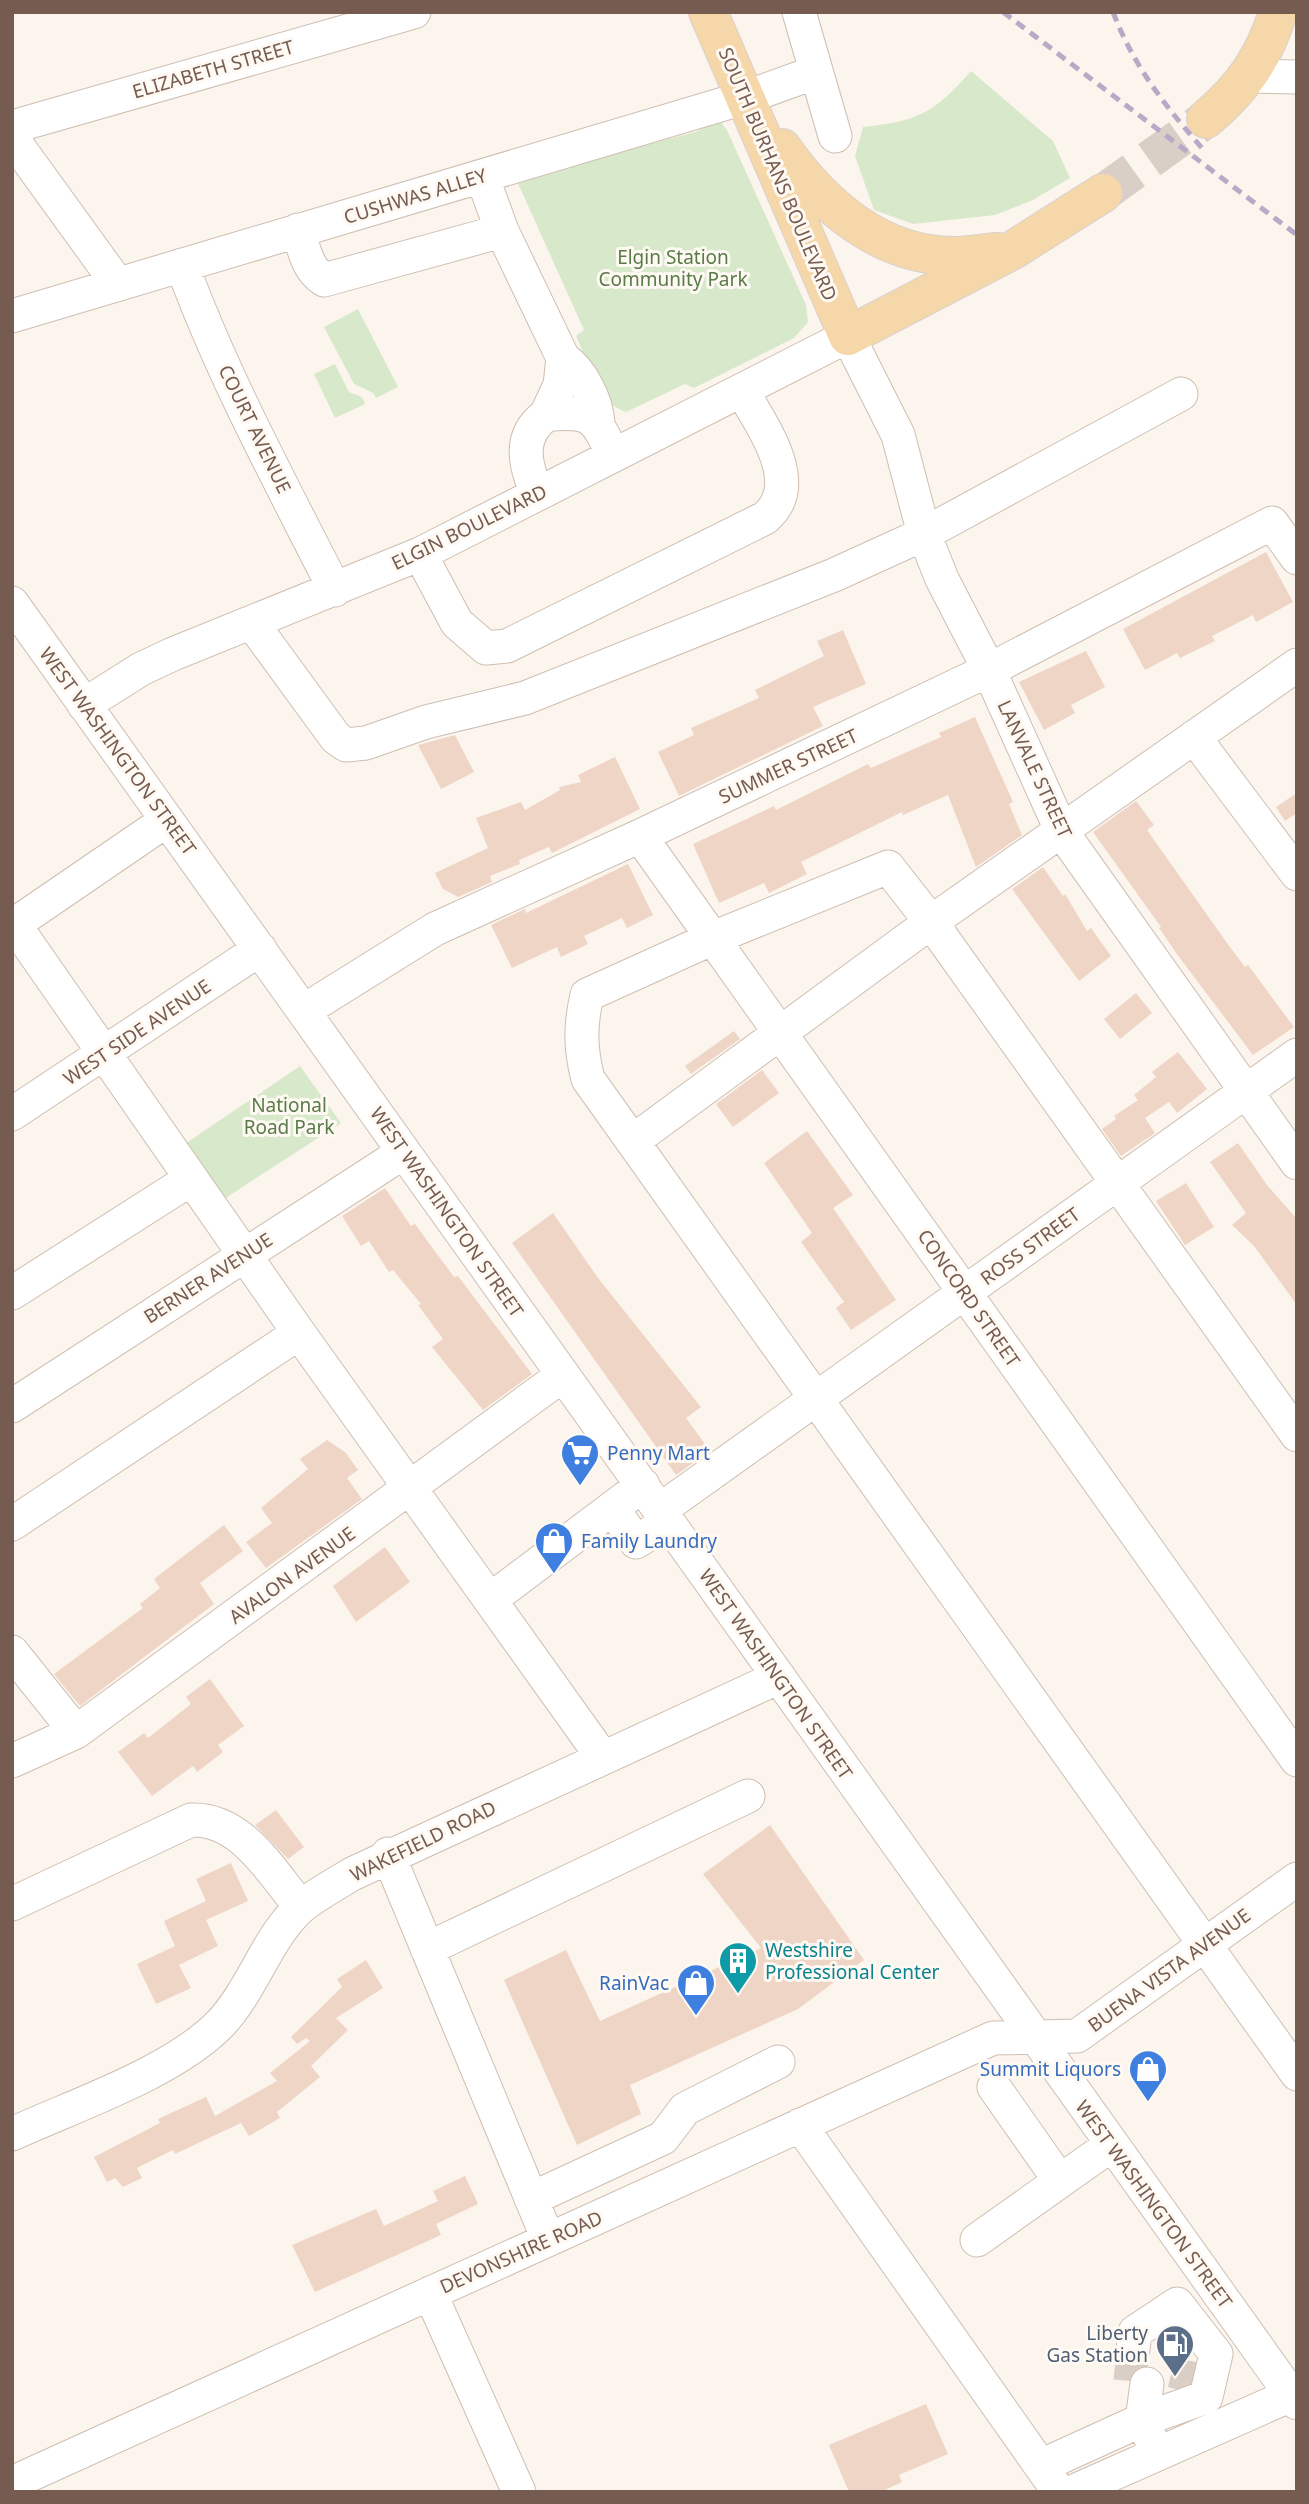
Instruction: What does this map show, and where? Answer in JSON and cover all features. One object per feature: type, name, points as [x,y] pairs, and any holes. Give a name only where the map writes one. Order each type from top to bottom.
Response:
[{"type":"main road","name":"SOUTH BURHANS BOULEVARD","points":[[708,12],[848,336]]},
{"type":"main road","points":[[1206,120],[1249,76],[1269,43],[1278,12]]},
{"type":"main road","points":[[747,97],[796,167],[821,197],[849,221],[883,239],[915,251],[953,256],[1013,250]]},
{"type":"main road","points":[[848,336],[1013,250],[1103,193]]},
{"type":"street","name":"ELIZABETH STREET","points":[[12,127],[414,12]]},
{"type":"street","points":[[799,12],[835,136]]},
{"type":"street","name":"CUSHWAS ALLEY","points":[[12,316],[747,97],[816,72]]},
{"type":"street","points":[[1249,76],[1297,77]]},
{"type":"street","points":[[12,138],[117,284]]},
{"type":"street","points":[[482,176],[502,231],[563,358],[575,366],[597,410],[598,424],[613,455]]},
{"type":"street","points":[[298,230],[314,274],[324,280],[502,231]]},
{"type":"street","name":"COURT AVENUE","points":[[182,264],[204,325],[233,388],[335,590]]},
{"type":"street","name":"ELGIN BOULEVARD","points":[[84,705],[141,669],[420,554],[848,336]]},
{"type":"street","name":"LANVALE STREET","points":[[848,336],[898,435],[924,534],[942,579],[989,670],[1062,832],[1297,1163]]},
{"type":"street","points":[[537,494],[529,473],[525,449],[528,434],[546,415],[560,385],[563,358]]},
{"type":"street","points":[[420,554],[457,623],[486,648],[507,646],[765,518],[781,497],[783,481],[779,463],[742,390]]},
{"type":"street","points":[[252,623],[336,738],[346,745],[366,743],[426,722],[525,698],[834,575],[924,534],[1181,394]]},
{"type":"street","points":[[546,415],[586,414],[598,424]]},
{"type":"street","name":"SUMMER STREET","points":[[305,1010],[435,929],[640,836],[989,670],[1272,523],[1297,558]]},
{"type":"street","name":"WEST WASHINGTON STREET","points":[[12,604],[305,1010],[1033,2037],[1294,2399]]},
{"type":"street","points":[[633,1141],[931,922],[1297,665]]},
{"type":"street","points":[[1194,737],[1297,874]]},
{"type":"street","points":[[167,820],[13,925],[299,1333],[603,1758]]},
{"type":"street","name":"CONCORD STREET","points":[[640,836],[1297,1760]]},
{"type":"street","points":[[1297,1435],[931,922],[888,867],[713,938],[587,995],[580,1028],[581,1052],[588,1079],[1297,2074]]},
{"type":"street","name":"WEST SIDE AVENUE","points":[[12,1114],[104,1056],[261,949]]},
{"type":"street","name":"ROSS STREET","points":[[657,1506],[816,1399],[1297,1055]]},
{"type":"street","name":"BERNER AVENUE","points":[[12,1406],[404,1152]]},
{"type":"street","points":[[12,1293],[191,1179]]},
{"type":"street","points":[[12,1524],[299,1333]]},
{"type":"street","name":"AVALON AVENUE","points":[[12,1761],[76,1732],[563,1375]]},
{"type":"street","points":[[490,1600],[612,1508],[657,1506]]},
{"type":"street","points":[[612,1508],[636,1542],[657,1506]]},
{"type":"street","points":[[12,1653],[76,1732]]},
{"type":"street","name":"WAKEFIELD ROAD","points":[[12,2134],[163,2066],[197,2044],[220,2024],[283,1929],[301,1907],[388,1854],[779,1677]]},
{"type":"street","points":[[428,1949],[748,1796]]},
{"type":"street","points":[[12,1903],[191,1821],[209,1820],[238,1834],[301,1907]]},
{"type":"street","points":[[388,1854],[548,2239]]},
{"type":"street","name":"BUENA VISTA AVENUE","points":[[1033,2037],[1077,2036],[1297,1879]]},
{"type":"street","name":"DEVONSHIRE ROAD","points":[[12,2483],[993,2038],[1033,2037]]},
{"type":"street","points":[[531,2199],[663,2138],[685,2109],[778,2062]]},
{"type":"street","points":[[994,2087],[1060,2181]]},
{"type":"street","points":[[800,2125],[1050,2479],[1134,2424],[1192,2371],[1237,2320]]},
{"type":"street","points":[[977,2240],[1111,2145]]},
{"type":"street","points":[[1158,2454],[1134,2424],[1140,2367],[1135,2332],[1209,2281]]},
{"type":"street","points":[[430,2292],[519,2492]]},
{"type":"street","points":[[1167,2311],[1192,2371],[1205,2433]]},
{"type":"street","points":[[1072,2492],[1205,2433],[1294,2399]]},
{"type":"green space","points":[[971,71],[1053,141],[1070,178],[1033,200],[995,215],[913,224],[874,210],[855,156],[863,127],[898,122],[924,113],[946,97]]},
{"type":"green space","name":"Elgin Station Community Park","points":[[721,122],[727,130],[806,305],[808,322],[794,338],[694,388],[685,384],[626,412],[608,400],[595,380],[576,336],[584,330],[516,179],[695,132]]},
{"type":"green space","points":[[358,309],[398,387],[376,398],[373,393],[354,384],[324,327]]},
{"type":"green space","points":[[335,364],[349,392],[362,397],[365,404],[335,418],[314,374]]},
{"type":"green space","name":"National Road Park","points":[[300,1066],[341,1123],[215,1205],[176,1150]]},
{"type":"building","points":[[1266,552],[1293,602],[1256,622],[1253,615],[1212,636],[1215,641],[1180,658],[1177,653],[1145,670],[1123,629]]},
{"type":"building","points":[[843,630],[866,684],[813,707],[823,726],[679,796],[658,752],[694,735],[691,728],[759,698],[755,690],[824,656],[817,641]]},
{"type":"building","points":[[1086,651],[1105,687],[1071,705],[1075,713],[1044,730],[1019,682]]},
{"type":"building","points":[[975,717],[1013,802],[1009,804],[1022,835],[976,867],[948,795],[903,815],[902,812],[801,862],[807,874],[769,893],[764,883],[719,903],[693,844],[774,806],[776,810],[868,764],[871,768],[941,737],[939,733]]},
{"type":"building","points":[[455,735],[474,772],[441,789],[418,745]]},
{"type":"building","points":[[615,757],[640,809],[552,853],[549,847],[519,860],[520,864],[490,876],[492,882],[458,897],[443,889],[435,873],[488,848],[476,818],[521,802],[525,810],[560,790],[559,787],[581,782],[578,775]]},
{"type":"building","points":[[1297,793],[1297,813],[1285,821],[1276,807]]},
{"type":"building","points":[[1136,801],[1154,825],[1147,830],[1227,943],[1245,967],[1248,965],[1294,1027],[1253,1055],[1179,957],[1159,928],[1161,927],[1093,832]]},
{"type":"building","points":[[628,864],[653,915],[627,928],[622,918],[584,936],[588,944],[561,957],[557,947],[512,968],[491,925],[525,909],[526,913]]},
{"type":"building","points":[[1043,867],[1063,896],[1065,894],[1087,931],[1091,928],[1111,956],[1079,981],[1012,889]]},
{"type":"building","points":[[1136,993],[1152,1013],[1120,1039],[1104,1019]]},
{"type":"building","points":[[734,1031],[740,1039],[691,1074],[685,1066]]},
{"type":"building","points":[[1178,1052],[1207,1089],[1177,1113],[1169,1102],[1145,1118],[1155,1133],[1121,1156],[1102,1129],[1116,1119],[1114,1116],[1138,1100],[1134,1095],[1156,1077],[1152,1072]]},
{"type":"building","points":[[762,1070],[779,1093],[733,1127],[716,1104]]},
{"type":"building","points":[[807,1131],[853,1195],[833,1208],[896,1300],[851,1330],[836,1308],[844,1302],[801,1242],[812,1233],[764,1163]]},
{"type":"building","points":[[1238,1143],[1267,1185],[1297,1219],[1297,1305],[1254,1246],[1232,1225],[1246,1213],[1210,1162]]},
{"type":"building","points":[[1186,1183],[1214,1227],[1185,1245],[1156,1201]]},
{"type":"building","points":[[385,1188],[411,1226],[415,1224],[454,1277],[458,1276],[532,1374],[483,1410],[432,1347],[443,1339],[418,1305],[421,1304],[393,1270],[389,1272],[369,1241],[361,1246],[342,1216]]},
{"type":"building","points":[[553,1213],[598,1278],[701,1407],[686,1418],[710,1451],[676,1475],[512,1243]]},
{"type":"building","points":[[327,1440],[346,1453],[358,1470],[347,1478],[362,1499],[266,1568],[246,1542],[272,1523],[261,1508],[308,1469],[300,1459]]},
{"type":"building","points":[[224,1525],[243,1551],[200,1583],[214,1604],[80,1706],[54,1674],[143,1608],[140,1604],[160,1588],[154,1579]]},
{"type":"building","points":[[385,1547],[410,1582],[356,1622],[333,1586]]},
{"type":"building","points":[[210,1679],[244,1726],[218,1745],[223,1752],[197,1772],[193,1766],[152,1796],[118,1752],[144,1733],[148,1738],[191,1704],[186,1697]]},
{"type":"building","points":[[276,1810],[304,1847],[288,1859],[255,1825]]},
{"type":"building","name":"Westshire Professional Center","points":[[770,1825],[864,1960],[798,2009],[630,2085],[641,2114],[577,2145],[504,1980],[566,1950],[600,2021],[761,1948],[703,1874]]},
{"type":"building","points":[[231,1863],[248,1901],[206,1920],[218,1946],[179,1965],[191,1988],[156,2004],[137,1964],[175,1946],[164,1921],[206,1901],[196,1879]]},
{"type":"building","points":[[366,1960],[383,1988],[336,2018],[348,2030],[311,2066],[320,2077],[277,2112],[280,2118],[249,2136],[241,2123],[175,2154],[173,2150],[137,2168],[142,2178],[123,2187],[115,2178],[107,2182],[94,2157],[160,2123],[158,2119],[206,2097],[215,2116],[277,2081],[270,2073],[310,2041],[306,2038],[297,2044],[291,2037],[342,1987],[337,1979]]},
{"type":"building","points":[[465,2176],[478,2204],[436,2224],[441,2235],[315,2292],[292,2245],[376,2209],[384,2226],[438,2201],[433,2191]]},
{"type":"building","points":[[926,2404],[948,2454],[899,2475],[902,2482],[881,2492],[849,2492],[829,2445]]},
{"type":"tunnel","points":[[1103,193],[1206,119]]},
{"type":"tunnel","points":[[1130,2381],[1133,2349]]},
{"type":"tunnel","points":[[1184,2391],[1191,2361]]},
{"type":"railway","points":[[1003,12],[1297,235]]},
{"type":"railway","points":[[1113,12],[1130,50],[1151,84],[1202,148]]},
{"type":"place","name":"Penny Mart","points":[[580,1487]]},
{"type":"place","name":"Family Laundry","points":[[554,1575]]},
{"type":"place","name":"Westshire Professional Center","points":[[738,1995]]},
{"type":"place","name":"RainVac","points":[[696,2017]]},
{"type":"place","name":"Summit Liquors","points":[[1148,2103]]},
{"type":"place","name":"Liberty Gas Station","points":[[1175,2378]]}]
